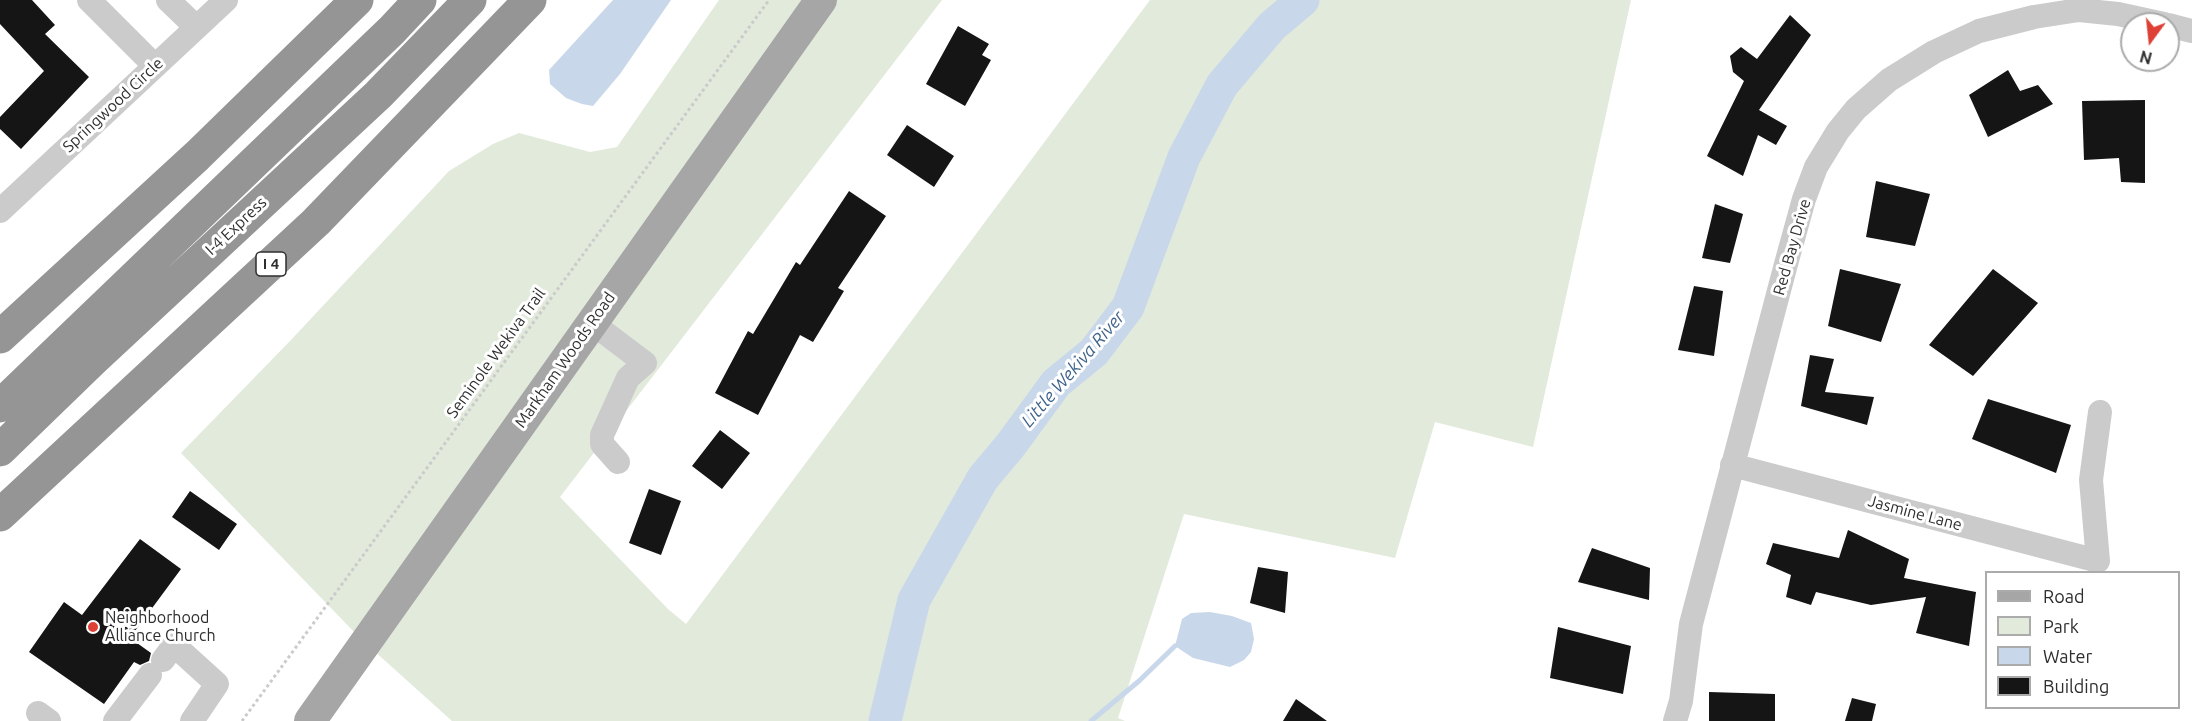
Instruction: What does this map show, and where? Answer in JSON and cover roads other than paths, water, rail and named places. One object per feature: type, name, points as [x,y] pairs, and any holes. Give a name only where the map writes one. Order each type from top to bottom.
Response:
[{"type":"highway","name":"I-4 Express","points":[[0,406],[376,46],[420,0]]},
{"type":"highway","name":"I-4 Express","points":[[0,450],[93,360],[378,95],[470,0]]},
{"type":"highway","name":"I 4","points":[[0,515],[316,222],[530,0]]},
{"type":"highway","points":[[0,337],[197,156],[347,7]]},
{"type":"main road","name":"Markham Woods Road","points":[[310,721],[821,0]]},
{"type":"street","points":[[89,0],[155,66]]},
{"type":"street","points":[[168,0],[196,27]]},
{"type":"street","name":"Springwood Circle","points":[[5,197],[155,66],[226,0]]},
{"type":"street","name":"Red Bay Drive","points":[[1675,721],[1681,701],[1691,624],[1804,199],[1816,167],[1838,131],[1856,108],[1889,80],[1934,52],[1979,31],[2034,17],[2079,10],[2120,14]]},
{"type":"street","points":[[592,323],[645,363],[627,378],[602,435],[602,444],[618,462]]},
{"type":"street","name":"Jasmine Lane","points":[[1732,465],[2098,561],[2091,480],[2100,412]]},
{"type":"street","points":[[115,721],[174,645],[217,684],[192,721]]},
{"type":"water","points":[[613,0],[671,0],[620,74],[593,106],[566,98],[550,84],[549,70]]},
{"type":"water","points":[[1210,612],[1232,616],[1251,623],[1254,639],[1251,652],[1244,660],[1230,667],[1193,658],[1175,646],[1182,619],[1191,613]]},
{"type":"waterway","name":"Little Wekiva River","points":[[885,721],[914,600],[983,478],[1010,446],[1056,383],[1094,352],[1128,307],[1184,157],[1222,85],[1272,26],[1303,0]]},
{"type":"waterway","points":[[1091,721],[1139,681],[1175,646]]},
{"type":"place","name":"Neighborhood Alliance Church","points":[[93,627]]}]
